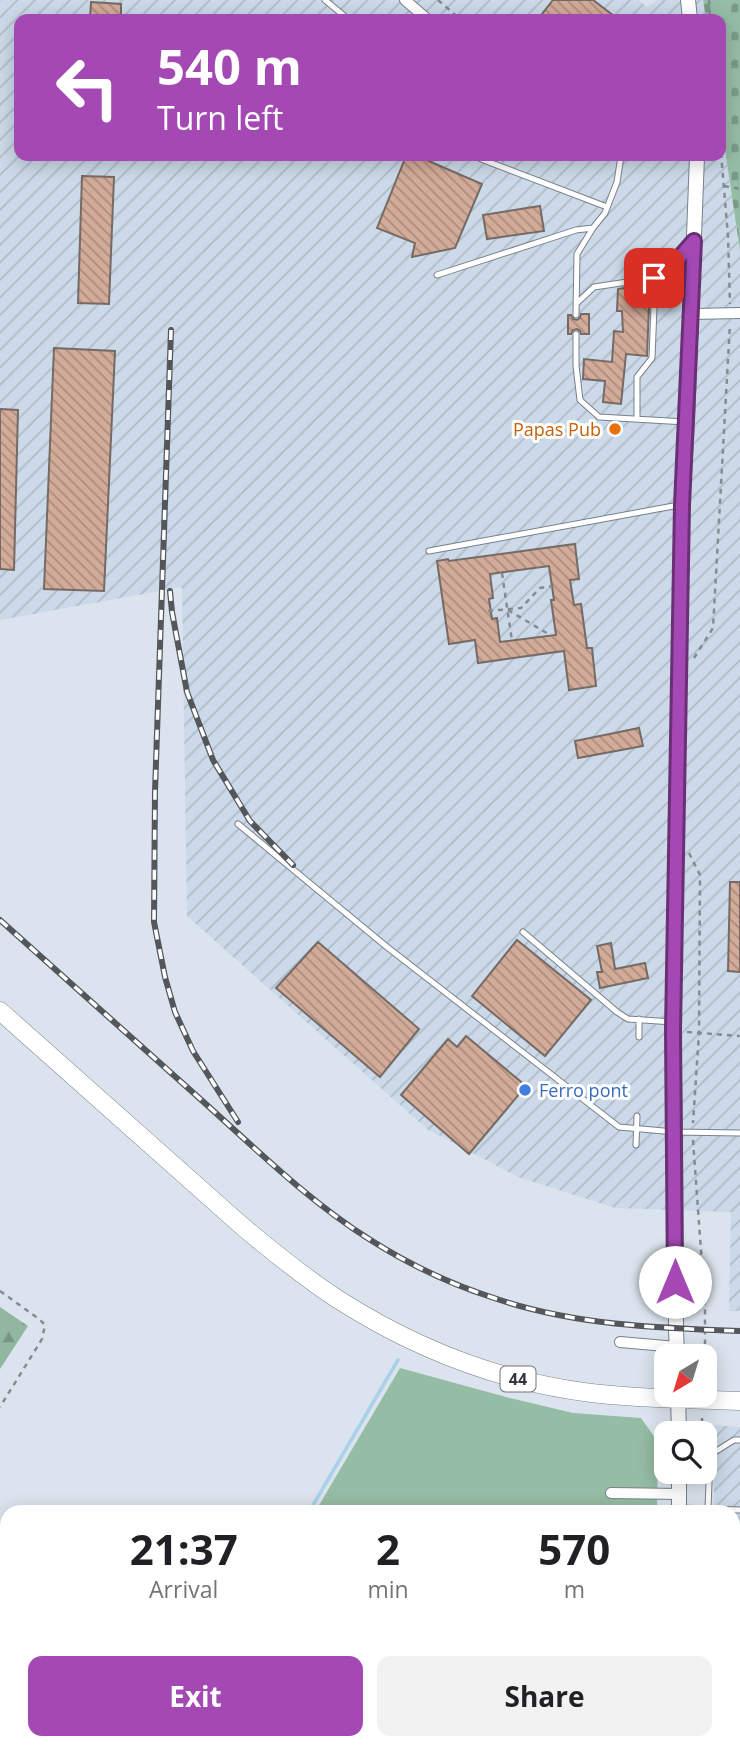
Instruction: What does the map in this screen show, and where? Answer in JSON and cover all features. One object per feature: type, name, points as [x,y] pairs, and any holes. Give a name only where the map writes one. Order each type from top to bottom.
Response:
[{"type":"main road","name":"44","points":[[0,1011],[242,1226],[313,1282],[369,1318],[416,1343],[480,1369],[590,1393],[654,1396]]},
{"type":"main road","name":"44","points":[[718,1400],[740,1401]]},
{"type":"street","points":[[405,0],[420,14]]},
{"type":"street","points":[[677,1344],[673,1026],[682,505],[697,161]]},
{"type":"street","points":[[692,314],[735,313]]},
{"type":"street","points":[[620,1342],[654,1348]]},
{"type":"street","points":[[611,1493],[679,1505],[679,1484]]},
{"type":"lane","points":[[325,0],[342,14]]},
{"type":"lane","points":[[486,161],[607,207]]},
{"type":"lane","points":[[576,314],[577,254],[605,212],[617,182],[620,161]]},
{"type":"lane","points":[[437,275],[576,230],[593,228]]},
{"type":"lane","points":[[576,304],[594,288],[654,278],[673,265],[694,241]]},
{"type":"lane","points":[[654,278],[654,290]]},
{"type":"lane","points":[[637,419],[637,377],[652,358],[654,307]]},
{"type":"lane","points":[[576,334],[580,400],[599,417],[687,422]]},
{"type":"lane","points":[[429,551],[682,505]]},
{"type":"lane","points":[[238,824],[387,947],[619,1128],[740,1133]]},
{"type":"lane","points":[[523,932],[628,1019],[673,1026]]},
{"type":"lane","points":[[639,1019],[639,1037]]},
{"type":"lane","points":[[636,1145],[637,1116]]},
{"type":"lane","points":[[708,1505],[710,1455],[734,1440],[740,1440]]},
{"type":"path","points":[[438,0],[454,14]]},
{"type":"path","points":[[692,661],[713,628],[735,313],[722,161]]},
{"type":"path","points":[[724,186],[740,189]]},
{"type":"path","points":[[502,573],[512,641]]},
{"type":"path","points":[[488,611],[521,608],[540,588],[552,586]]},
{"type":"path","points":[[508,610],[550,635]]},
{"type":"path","points":[[687,847],[699,872],[699,1033],[693,1131],[705,1306],[705,1344]]},
{"type":"path","points":[[673,1026],[699,1033],[740,1036]]},
{"type":"path","points":[[0,1291],[45,1325],[42,1339],[0,1407]]},
{"type":"shaded area","points":[[0,0],[639,0],[647,7],[657,0],[703,0],[705,14],[14,14],[14,161],[726,161],[726,156],[740,251],[740,1311],[729,1311],[731,1212],[615,1208],[518,1177],[427,1129],[187,916],[182,587],[0,620]]},
{"type":"shaded area","points":[[717,1425],[740,1427],[740,1505],[714,1505],[714,1484],[717,1484]]},
{"type":"green space","points":[[703,0],[740,0],[740,251],[726,156],[726,14],[705,14]]},
{"type":"green space","points":[[0,1307],[28,1326],[0,1369]]},
{"type":"green space","points":[[400,1368],[573,1413],[641,1418],[654,1436],[654,1484],[657,1484],[657,1505],[319,1505]]},
{"type":"building","points":[[553,0],[593,0],[611,14],[542,14]]},
{"type":"building","points":[[91,2],[121,4],[121,14],[90,14]]},
{"type":"building","points":[[404,161],[429,161],[482,184],[455,248],[412,257],[415,243],[377,228]]},
{"type":"building","points":[[82,176],[114,177],[109,304],[78,303]]},
{"type":"building","points":[[540,206],[544,231],[487,239],[483,215]]},
{"type":"building","points":[[618,289],[649,290],[653,295],[659,292],[658,304],[652,302],[649,306],[647,356],[626,354],[621,404],[603,402],[605,381],[583,379],[584,359],[612,362],[614,331],[623,332],[622,311],[617,311]]},
{"type":"building","points":[[581,314],[589,314],[589,334],[581,334],[577,329],[568,334],[568,315],[577,320]]},
{"type":"building","points":[[54,348],[115,351],[104,591],[44,589]]},
{"type":"building","points":[[0,409],[18,410],[14,570],[0,569]]},
{"type":"building","points":[[575,544],[579,579],[570,580],[574,605],[581,604],[587,648],[592,648],[596,686],[569,690],[564,651],[478,663],[475,640],[449,644],[437,561]],"holes":[[[549,566],[554,600],[551,600],[556,635],[500,642],[497,618],[492,619],[489,599],[493,598],[490,574]]]},
{"type":"building","points":[[639,728],[643,746],[578,758],[575,741]]},
{"type":"building","points":[[730,882],[740,882],[740,972],[728,971]]},
{"type":"building","points":[[517,940],[591,1000],[545,1056],[472,996]]},
{"type":"building","points":[[318,942],[419,1029],[380,1077],[276,988]]},
{"type":"building","points":[[611,943],[615,969],[645,963],[648,978],[600,988],[597,972],[602,972],[597,946]]},
{"type":"building","points":[[466,1036],[526,1086],[469,1154],[401,1095],[448,1039],[457,1047]]},
{"type":"waterway","points":[[313,1505],[398,1360]]},
{"type":"railway","points":[[171,330],[155,791],[154,922],[175,1012],[193,1051],[238,1122]]},
{"type":"railway","points":[[170,591],[187,692],[213,760],[250,821],[293,865]]},
{"type":"railway","points":[[0,920],[302,1190],[346,1224],[399,1257],[445,1280],[524,1307],[554,1314],[616,1324],[740,1331]]},
{"type":"place","name":"Papas Pub","points":[[615,429]]},
{"type":"place","name":"Ferro pont","points":[[525,1090]]},
{"type":"route","points":[[654,278],[673,265],[694,241],[682,505],[673,1030],[675,1282]]}]
